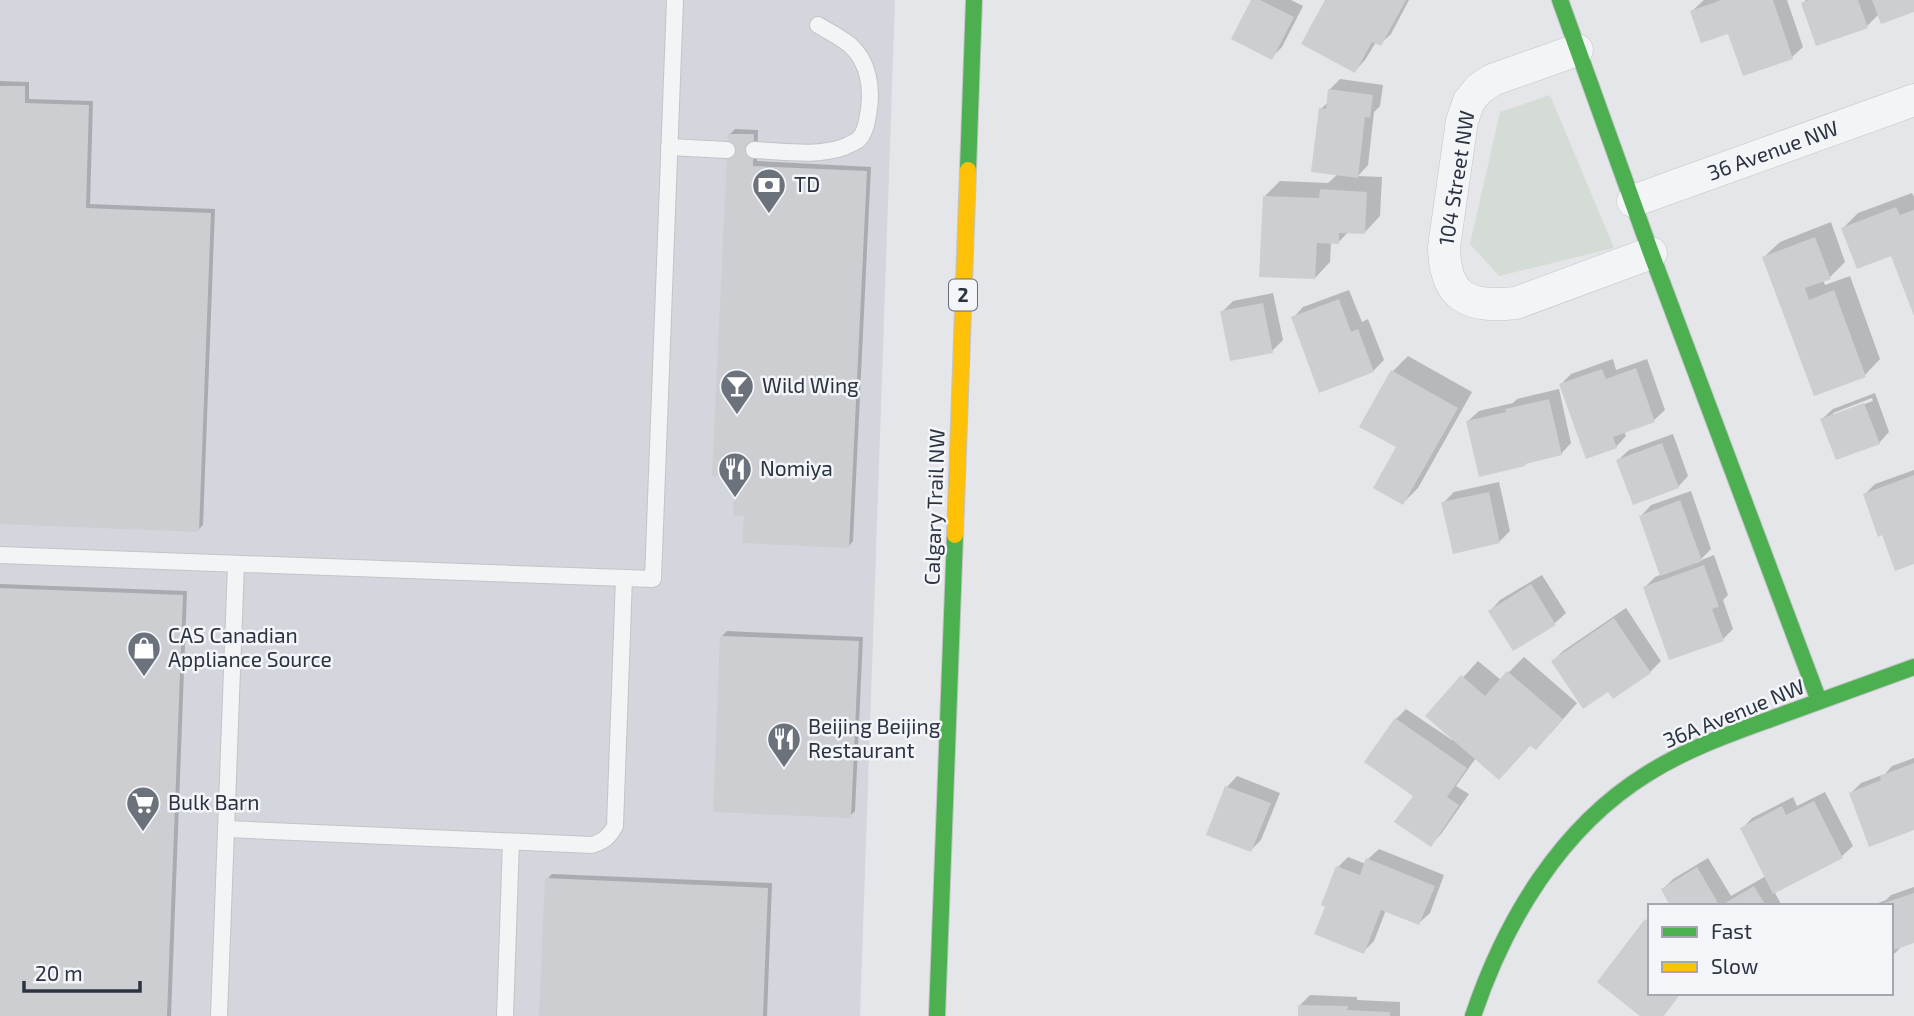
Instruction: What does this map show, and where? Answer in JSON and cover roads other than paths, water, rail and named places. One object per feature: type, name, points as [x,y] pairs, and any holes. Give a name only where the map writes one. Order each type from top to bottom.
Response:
[{"type":"main road","name":"Calgary Trail NW","points":[[937,1016],[974,0]]},
{"type":"main road","points":[[1560,0],[1651,253],[1819,701]]},
{"type":"main road","name":"36A Avenue NW","points":[[1473,1016],[1481,988],[1497,952],[1520,912],[1556,857],[1612,799],[1643,776],[1713,740],[1914,667]]},
{"type":"street","name":"104 Street NW","points":[[1577,50],[1492,80],[1479,89],[1469,101],[1462,121],[1444,247],[1444,267],[1451,286],[1466,299],[1479,304],[1494,305],[1516,303],[1651,253]]},
{"type":"street","name":"36 Avenue NW","points":[[1633,201],[1914,100]]},
{"type":"lane","points":[[0,555],[653,579],[675,0]]},
{"type":"lane","points":[[754,150],[827,151],[845,147],[859,139],[863,132],[870,105],[870,86],[864,64],[850,46],[818,25]]},
{"type":"lane","points":[[670,148],[727,149]]},
{"type":"lane","points":[[219,1016],[236,564]]},
{"type":"lane","points":[[227,829],[592,845],[603,841],[615,826],[624,578]]},
{"type":"lane","points":[[505,1016],[511,842]]},
{"type":"place","name":"TD","points":[[769,215]]},
{"type":"place","name":"Wild Wing","points":[[737,416]]},
{"type":"place","name":"Nomiya","points":[[735,499]]},
{"type":"place","name":"CAS Canadian Appliance Source","points":[[144,678]]},
{"type":"place","name":"Beijing Beijing Restaurant","points":[[784,769]]},
{"type":"place","name":"Bulk Barn","points":[[143,833]]}]
